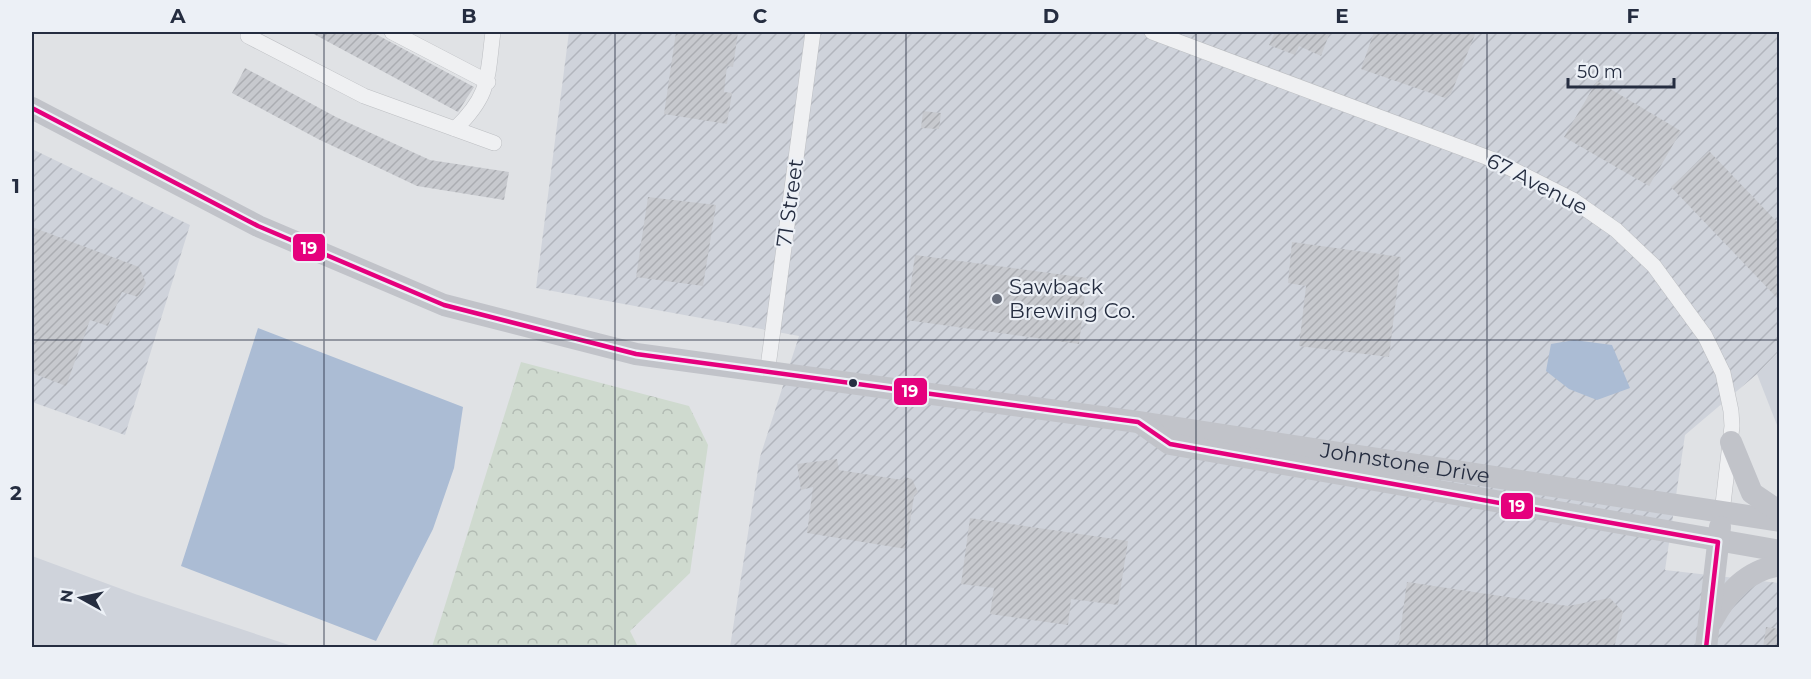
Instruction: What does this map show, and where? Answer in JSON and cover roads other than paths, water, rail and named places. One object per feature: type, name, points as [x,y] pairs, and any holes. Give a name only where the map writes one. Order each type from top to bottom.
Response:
[{"type":"main road","name":"Johnstone Drive","points":[[32,108],[258,226],[444,305],[636,354],[767,374],[1138,422],[1779,521]]},
{"type":"main road","name":"Johnstone Drive","points":[[1138,422],[1170,444],[1779,551]]},
{"type":"main road","points":[[1731,442],[1752,493],[1779,512]]},
{"type":"main road","points":[[1706,639],[1722,513]]},
{"type":"main road","points":[[1706,639],[1728,593],[1748,576],[1779,565]]},
{"type":"street","points":[[392,32],[489,82]]},
{"type":"street","points":[[455,129],[475,110],[489,82],[493,32]]},
{"type":"street","name":"71 Street","points":[[767,374],[813,32]]},
{"type":"street","name":"67 Avenue","points":[[1152,32],[1494,160],[1541,182],[1596,214],[1654,266],[1706,336],[1716,356],[1728,393],[1731,411],[1731,442],[1722,513]]},
{"type":"street","points":[[248,36],[364,96],[494,143]]},
{"type":"water","points":[[258,328],[463,407],[454,468],[433,529],[376,641],[181,566]]},
{"type":"water","points":[[1574,340],[1612,345],[1630,388],[1597,400],[1569,389],[1546,371],[1551,344]]},
{"type":"place","name":"Sawback Brewing Co.","points":[[997,299]]}]
